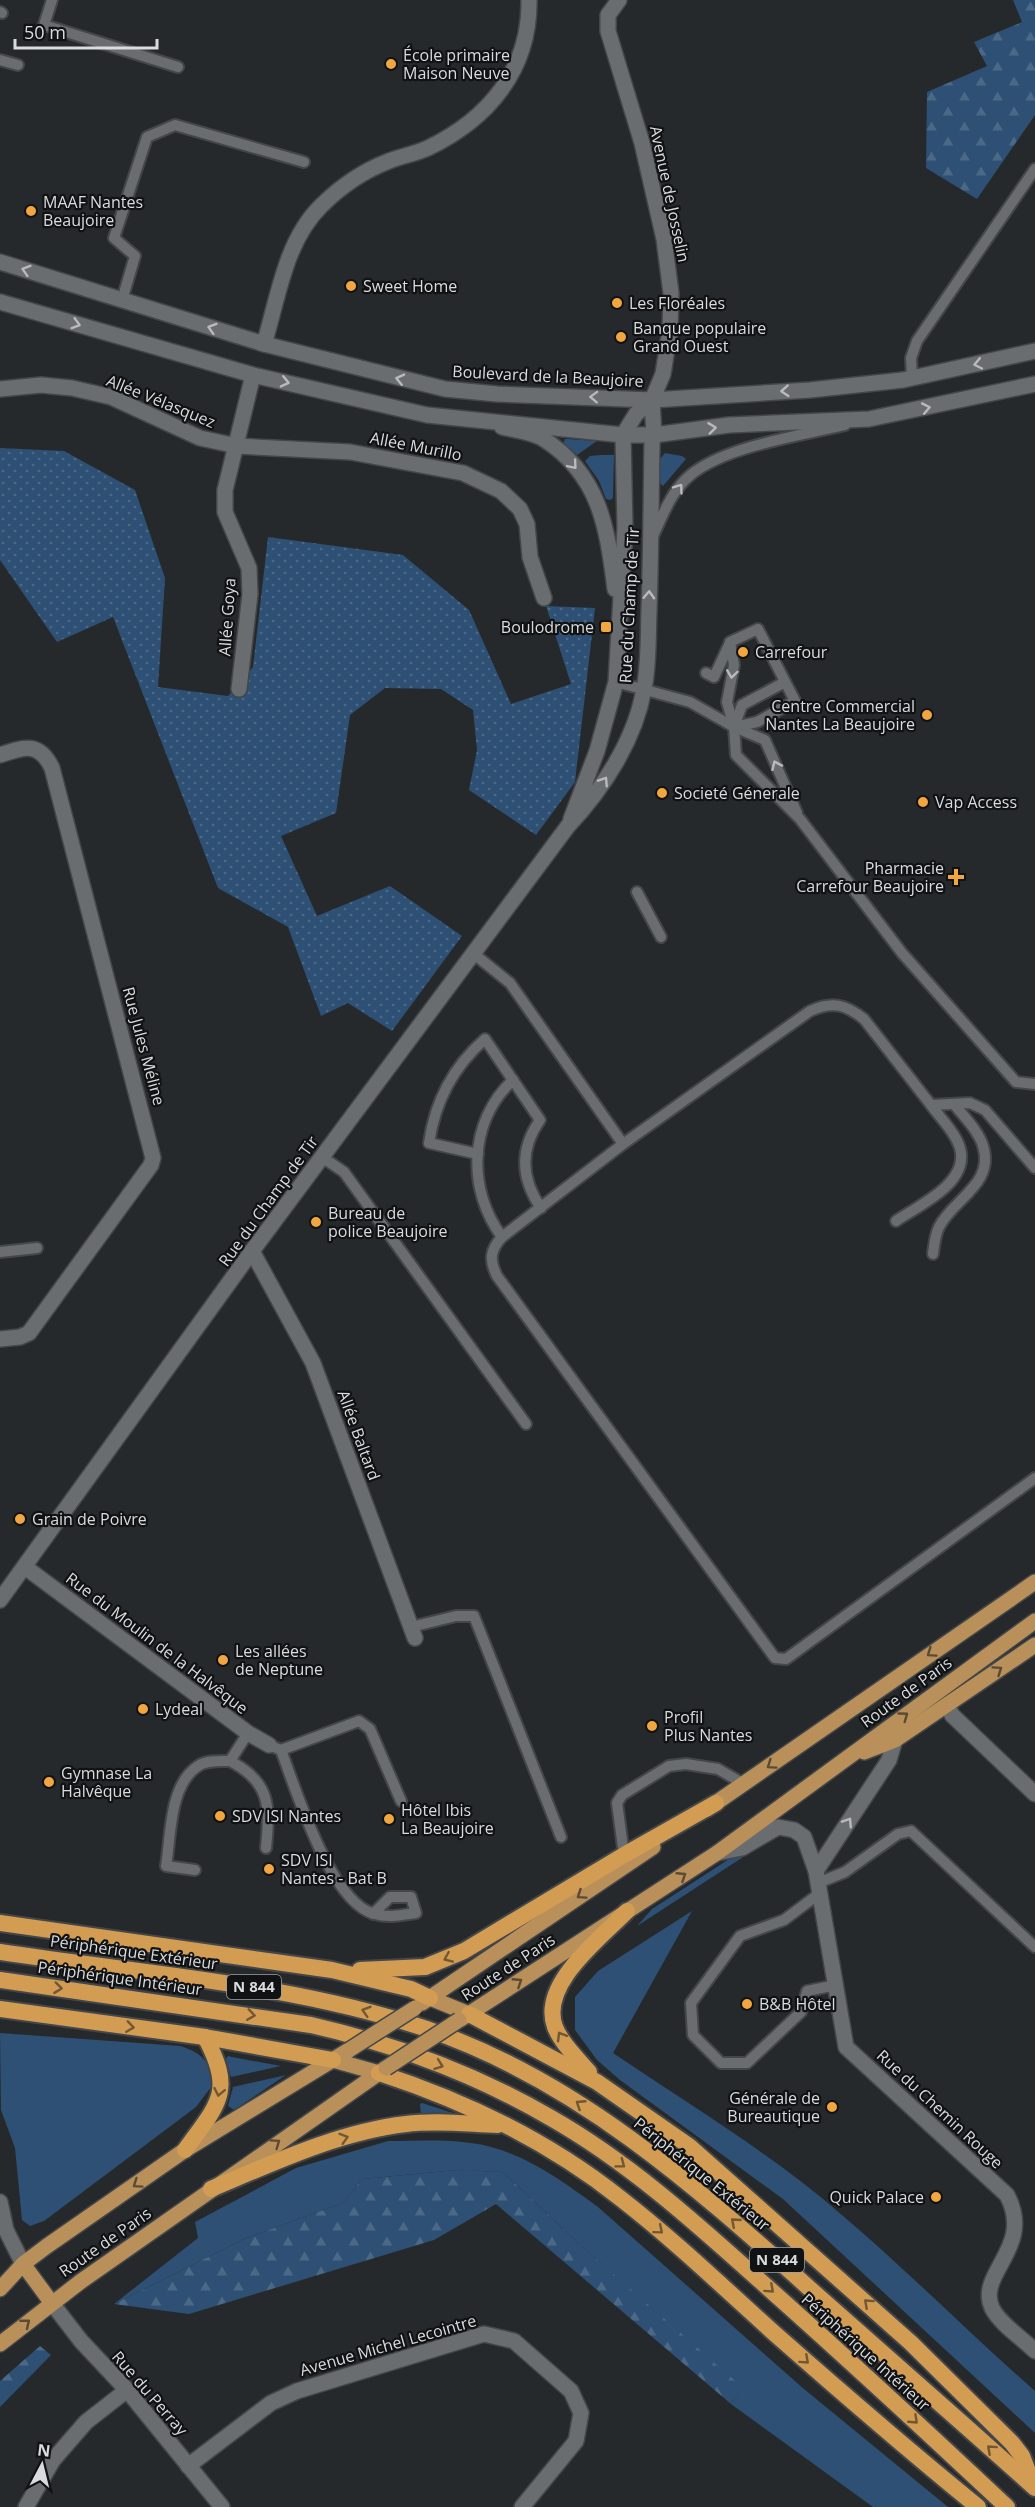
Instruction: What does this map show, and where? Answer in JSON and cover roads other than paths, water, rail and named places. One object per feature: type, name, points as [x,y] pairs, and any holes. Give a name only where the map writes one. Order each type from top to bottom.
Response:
[{"type":"highway","points":[[332,1970],[393,1971],[425,1967],[465,1951],[624,1855],[716,1803]]},
{"type":"highway","points":[[597,2082],[562,2040],[555,2026],[554,2003],[562,1978],[627,1911]]},
{"type":"highway","points":[[0,1923],[332,1970],[411,1989],[429,1998]]},
{"type":"highway","name":"Périphérique Extérieur","points":[[0,1952],[311,1997],[429,2030],[499,2060],[572,2098],[620,2129],[674,2169],[1035,2488]]},
{"type":"highway","name":"Périphérique Intérieur","points":[[0,1980],[275,2018],[360,2036],[448,2068],[552,2118],[613,2157],[668,2200],[890,2397],[1007,2507]]},
{"type":"highway","points":[[0,2009],[205,2037],[333,2060]]},
{"type":"highway","points":[[464,2017],[597,2082],[689,2146],[911,2343],[1017,2449],[1035,2488]]},
{"type":"highway","points":[[185,2150],[220,2096],[222,2084],[219,2066],[205,2037]]},
{"type":"highway","points":[[383,2070],[508,2125],[575,2165],[619,2197],[679,2247],[847,2398],[978,2507]]},
{"type":"highway","points":[[211,2189],[313,2148],[375,2129],[420,2123],[508,2125]]},
{"type":"main road","points":[[979,1619],[1035,1572]]},
{"type":"main road","name":"Route de Paris","points":[[0,2289],[23,2264],[185,2150],[415,2008],[1035,1582]]},
{"type":"main road","name":"Route de Paris","points":[[0,2344],[51,2302],[383,2070],[717,1853],[1035,1621]]},
{"type":"main road","points":[[839,1763],[895,1740],[1035,1645]]},
{"type":"main road","points":[[429,1998],[464,2017]]},
{"type":"main road","points":[[333,2060],[383,2070]]},
{"type":"main road","points":[[23,2264],[51,2302]]},
{"type":"street","points":[[264,344],[286,265],[318,208],[348,182],[388,161],[426,149],[468,125],[498,93],[517,66],[529,23],[529,0]]},
{"type":"street","name":"Avenue de Josselin","points":[[619,0],[608,15],[608,31],[642,143],[664,239],[671,293],[668,354],[652,400]]},
{"type":"street","name":"Boulevard de la Beaujoire","points":[[0,262],[264,344],[445,389],[497,394],[652,400],[810,390],[912,378],[1035,351]]},
{"type":"street","points":[[0,302],[253,375],[427,415],[623,435],[654,435],[729,425],[868,419],[945,405],[1035,384]]},
{"type":"street","points":[[237,446],[253,375]]},
{"type":"street","name":"Allée Vélasquez","points":[[0,389],[41,385],[72,388],[111,397],[200,438],[237,446]]},
{"type":"street","points":[[623,435],[636,414],[652,400]]},
{"type":"street","name":"Rue du Champ de Tir","points":[[0,1600],[252,1251],[568,826],[591,801],[611,770],[634,722],[644,688],[652,539],[652,443],[654,435],[652,400]]},
{"type":"street","name":"Rue du Champ de Tir","points":[[485,422],[540,437],[570,460],[592,490],[603,518],[620,625]]},
{"type":"street","name":"Rue du Champ de Tir","points":[[568,826],[597,752],[616,682],[625,528],[623,435]]},
{"type":"street","name":"Allée Murillo","points":[[237,446],[350,452],[463,473],[482,482],[501,492],[520,508],[527,524],[530,557],[544,598]]},
{"type":"street","name":"Allée Goya","points":[[237,446],[225,490],[225,512],[249,568],[250,594],[239,689]]},
{"type":"street","name":"Rue Jules Méline","points":[[0,755],[20,748],[38,750],[44,754],[51,768],[153,1158],[151,1165],[29,1333],[20,1337],[0,1339]]},
{"type":"street","name":"Allée Baltard","points":[[252,1251],[313,1363],[413,1632]]},
{"type":"street","name":"Rue du Moulin de la Halvêque","points":[[25,1567],[248,1733],[274,1748]]},
{"type":"street","points":[[947,1705],[952,1715],[1035,1794]]},
{"type":"street","points":[[818,1882],[888,1760],[895,1740]]},
{"type":"street","name":"Rue du Chemin Rouge","points":[[717,1853],[742,1848],[778,1827],[787,1827],[804,1838],[818,1882],[846,2047],[1007,2195],[1015,2210],[1017,2223],[1015,2236],[993,2282],[989,2297],[995,2313],[1035,2351]]},
{"type":"street","points":[[0,2202],[6,2230],[23,2264]]},
{"type":"street","name":"Rue du Perray","points":[[51,2302],[81,2341],[127,2390],[222,2507]]},
{"type":"street","name":"Avenue Michel Lecointre","points":[[188,2466],[272,2403],[297,2391],[484,2334],[514,2341],[571,2391],[581,2413],[576,2441],[522,2507]]},
{"type":"street","points":[[26,2507],[53,2460],[86,2422],[127,2390]]},
{"type":"lane","points":[[52,0],[44,25],[178,67]]},
{"type":"lane","points":[[0,60],[18,65]]},
{"type":"lane","points":[[122,300],[135,256],[114,238],[147,137],[175,125],[304,162]]},
{"type":"lane","points":[[912,378],[911,358],[917,341],[1035,169]]},
{"type":"lane","points":[[652,539],[669,502],[684,481],[718,457],[868,419]]},
{"type":"lane","points":[[706,673],[714,677],[730,642],[758,629],[795,701],[757,722],[734,727]]},
{"type":"lane","points":[[730,642],[734,665],[728,702],[734,727],[736,755],[800,819],[902,953],[1016,1082],[1035,1084]]},
{"type":"lane","points":[[616,682],[690,702],[734,727],[765,740],[800,819]]},
{"type":"lane","points":[[734,727],[742,705],[785,682]]},
{"type":"lane","points":[[637,892],[660,937]]},
{"type":"lane","points":[[474,954],[510,983],[623,1144]]},
{"type":"lane","points":[[896,1221],[949,1184],[957,1175],[961,1152],[955,1137],[864,1019],[851,1009],[837,1003],[825,1004],[810,1011],[623,1144],[502,1237],[494,1246],[491,1265],[775,1658],[780,1660],[786,1659],[1035,1478]]},
{"type":"lane","points":[[478,1154],[429,1143],[436,1111],[444,1091],[468,1054],[485,1039],[540,1120],[533,1130],[526,1150],[524,1172],[529,1192],[541,1208]]},
{"type":"lane","points":[[502,1237],[492,1224],[481,1198],[477,1169],[478,1154],[488,1114],[503,1089],[513,1080]]},
{"type":"lane","points":[[931,1105],[970,1103],[985,1110],[1035,1168]]},
{"type":"lane","points":[[933,1254],[939,1227],[974,1189],[984,1161],[983,1146],[976,1131],[954,1104]]},
{"type":"lane","points":[[322,1157],[344,1172],[526,1424]]},
{"type":"lane","points":[[0,1252],[37,1248]]},
{"type":"lane","points":[[413,1632],[456,1616],[474,1616],[561,1837]]},
{"type":"lane","points":[[373,1914],[352,1901],[335,1881],[274,1748],[358,1721],[370,1729],[401,1801]]},
{"type":"lane","points":[[230,1761],[248,1733]]},
{"type":"lane","points":[[195,1870],[166,1866],[176,1801],[185,1779],[198,1766],[215,1761],[230,1761],[247,1770],[265,1794],[269,1811],[266,1848]]},
{"type":"lane","points":[[624,1855],[617,1803],[622,1795],[669,1766],[686,1764],[718,1769],[744,1784]]},
{"type":"lane","points":[[836,1985],[807,1991],[801,2012],[747,2063],[722,2063],[693,2035],[691,2003],[740,1936],[784,1920],[818,1882],[845,1872],[898,1834],[911,1831],[1035,1947]]},
{"type":"place","name":"École primaire Maison Neuve","points":[[391,64]]},
{"type":"place","name":"MAAF Nantes Beaujoire","points":[[31,211]]},
{"type":"place","name":"Sweet Home","points":[[351,286]]},
{"type":"place","name":"Les Floréales","points":[[617,303]]},
{"type":"place","name":"Banque populaire Grand Ouest","points":[[621,337]]},
{"type":"place","name":"Boulodrome","points":[[606,627]]},
{"type":"place","name":"Carrefour","points":[[743,652]]},
{"type":"place","name":"Centre Commercial Nantes La Beaujoire","points":[[927,715]]},
{"type":"place","name":"Societé Génerale","points":[[662,793]]},
{"type":"place","name":"Vap Access","points":[[923,802]]},
{"type":"place","name":"Pharmacie Carrefour Beaujoire","points":[[956,877]]},
{"type":"place","name":"Bureau de police Beaujoire","points":[[316,1222]]},
{"type":"place","name":"Grain de Poivre","points":[[20,1519]]},
{"type":"place","name":"Les allées de Neptune","points":[[223,1660]]},
{"type":"place","name":"Lydeal","points":[[143,1709]]},
{"type":"place","name":"Profil Plus Nantes","points":[[652,1726]]},
{"type":"place","name":"Gymnase La Halvêque","points":[[49,1782]]},
{"type":"place","name":"SDV ISI Nantes","points":[[220,1816]]},
{"type":"place","name":"Hôtel Ibis La Beaujoire","points":[[389,1819]]},
{"type":"place","name":"SDV ISI Nantes - Bat B","points":[[269,1869]]},
{"type":"place","name":"B&B Hôtel","points":[[747,2004]]},
{"type":"place","name":"Générale de Bureautique","points":[[832,2107]]},
{"type":"place","name":"Quick Palace","points":[[936,2197]]}]
